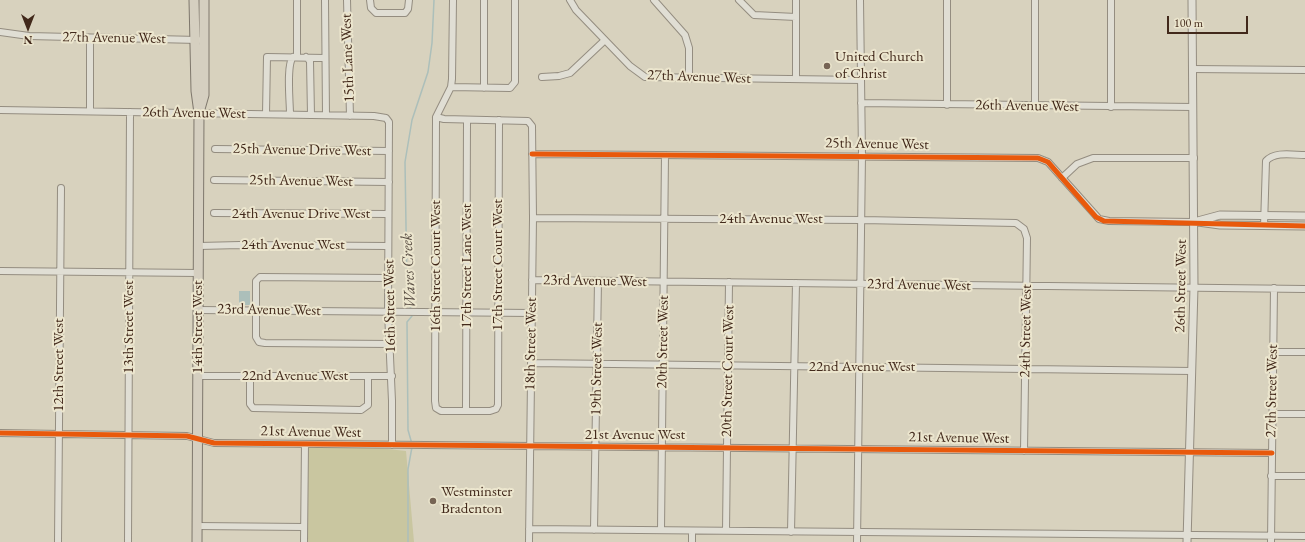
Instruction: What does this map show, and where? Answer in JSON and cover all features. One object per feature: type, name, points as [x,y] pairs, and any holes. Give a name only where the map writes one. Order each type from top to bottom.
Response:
[{"type":"main road","name":"14th Street West","points":[[194,0],[196,92],[199,113],[197,542]]},
{"type":"main road","name":"14th Street West","points":[[199,113],[204,96],[204,0]]},
{"type":"street","points":[[295,57],[297,0]]},
{"type":"street","points":[[325,0],[326,115]]},
{"type":"street","name":"15th Lane West","points":[[346,0],[350,116]]},
{"type":"street","points":[[370,0],[371,8],[376,13],[392,14],[405,13],[408,10],[409,0]]},
{"type":"street","points":[[453,0],[453,72],[451,87],[436,117],[444,119],[499,120]]},
{"type":"street","points":[[484,0],[484,88]]},
{"type":"street","points":[[451,87],[510,88],[513,86],[515,82],[515,0]]},
{"type":"street","points":[[542,78],[559,76],[570,72],[605,40],[576,10],[570,0]]},
{"type":"street","points":[[654,0],[685,35],[688,48],[689,79]]},
{"type":"street","points":[[739,0],[754,15],[796,17]]},
{"type":"street","points":[[796,0],[796,79]]},
{"type":"street","points":[[857,542],[862,284],[860,0]]},
{"type":"street","points":[[947,0],[947,105]]},
{"type":"street","points":[[1035,0],[1035,106]]},
{"type":"street","points":[[1111,0],[1111,107]]},
{"type":"street","name":"26th Street West","points":[[1187,539],[1194,287],[1192,0]]},
{"type":"street","name":"27th Avenue West","points":[[0,32],[29,36],[204,40]]},
{"type":"street","points":[[90,38],[90,111]]},
{"type":"street","name":"27th Avenue West","points":[[605,40],[635,72],[645,77],[689,79],[861,80]]},
{"type":"street","points":[[266,114],[268,57],[325,58]]},
{"type":"street","points":[[290,114],[289,71],[290,60],[295,57]]},
{"type":"street","points":[[306,57],[310,61],[311,115]]},
{"type":"street","points":[[1192,68],[1305,70]]},
{"type":"street","name":"26th Avenue West","points":[[861,103],[1193,107]]},
{"type":"street","name":"26th Avenue West","points":[[0,110],[382,116],[387,119]]},
{"type":"street","name":"13th Street West","points":[[128,542],[130,112]]},
{"type":"street","name":"16th Street Court West","points":[[436,117],[435,401],[436,408],[441,411],[466,411]]},
{"type":"street","name":"16th Street West","points":[[387,119],[389,151],[388,312],[392,376],[392,445]]},
{"type":"street","name":"17th Street Lane West","points":[[466,411],[467,120]]},
{"type":"street","name":"18th Street West","points":[[499,120],[528,121],[532,126],[533,218],[529,542]]},
{"type":"street","name":"17th Street Court West","points":[[466,411],[490,411],[496,409],[499,120]]},
{"type":"street","name":"25th Avenue Drive West","points":[[215,149],[389,151]]},
{"type":"street","name":"25th Avenue West","points":[[532,154],[862,155],[1038,158],[1048,162],[1096,217],[1104,221],[1194,222]]},
{"type":"street","name":"20th Street West","points":[[661,530],[661,448],[664,365],[665,154]]},
{"type":"street","points":[[1264,226],[1266,161],[1269,157],[1276,154],[1305,155]]},
{"type":"street","points":[[1062,178],[1077,164],[1093,158],[1194,158]]},
{"type":"street","name":"25th Avenue West","points":[[214,180],[388,182]]},
{"type":"street","name":"12th Street West","points":[[58,542],[61,188]]},
{"type":"street","name":"24th Avenue Drive West","points":[[214,213],[388,214]]},
{"type":"street","points":[[1194,222],[1220,215],[1305,216]]},
{"type":"street","name":"24th Avenue West","points":[[533,218],[1009,221]]},
{"type":"street","name":"24th Street West","points":[[1009,221],[1021,226],[1026,234],[1027,286],[1024,451]]},
{"type":"street","points":[[1194,222],[1220,225],[1305,226]]},
{"type":"street","name":"24th Avenue West","points":[[198,246],[240,244],[388,246]]},
{"type":"street","points":[[0,271],[198,273]]},
{"type":"street","points":[[388,278],[263,277],[258,279],[256,337],[259,342],[390,344]]},
{"type":"street","name":"23rd Avenue West","points":[[532,280],[1305,289]]},
{"type":"street","name":"19th Street West","points":[[594,530],[598,281]]},
{"type":"street","name":"20th Street Court West","points":[[726,531],[729,282]]},
{"type":"street","points":[[791,532],[796,283]]},
{"type":"street","name":"27th Street West","points":[[1271,539],[1274,288]]},
{"type":"street","name":"23rd Avenue West","points":[[198,310],[532,313]]},
{"type":"street","points":[[1273,352],[1305,352]]},
{"type":"street","name":"22nd Avenue West","points":[[531,364],[1025,368],[1192,371]]},
{"type":"street","name":"22nd Avenue West","points":[[198,376],[392,376]]},
{"type":"street","points":[[250,376],[250,404],[253,408],[361,410],[366,407],[368,377]]},
{"type":"street","points":[[1272,414],[1305,414]]},
{"type":"street","name":"21st Avenue West","points":[[0,433],[187,436],[208,443],[1272,453]]},
{"type":"street","points":[[304,542],[305,444]]},
{"type":"street","points":[[1271,476],[1305,476]]},
{"type":"street","points":[[197,526],[304,527]]},
{"type":"street","points":[[529,529],[857,532],[1187,539],[1271,539],[1305,536]]},
{"type":"street","points":[[692,531],[692,542]]},
{"type":"shaded area","points":[[239,291],[250,291],[250,305],[239,305]]},
{"type":"shaded area","points":[[308,448],[379,448],[406,451],[414,542],[308,542]]},
{"type":"waterway","name":"Wares Creek","points":[[411,310],[407,289],[405,162],[412,120],[428,72],[432,43],[434,0]]},
{"type":"waterway","name":"Wares Creek","points":[[411,314],[412,316],[407,322],[408,430],[412,444]]},
{"type":"waterway","name":"Wares Creek","points":[[408,542],[408,469],[412,447]]},
{"type":"cycle path","points":[[532,154],[1038,158],[1048,162],[1096,217],[1104,221],[1305,226]]},
{"type":"cycle path","points":[[0,433],[187,436],[214,443],[1272,453]]},
{"type":"place","name":"United Church of Christ","points":[[827,66]]},
{"type":"place","name":"Westminster Bradenton","points":[[433,501]]}]
